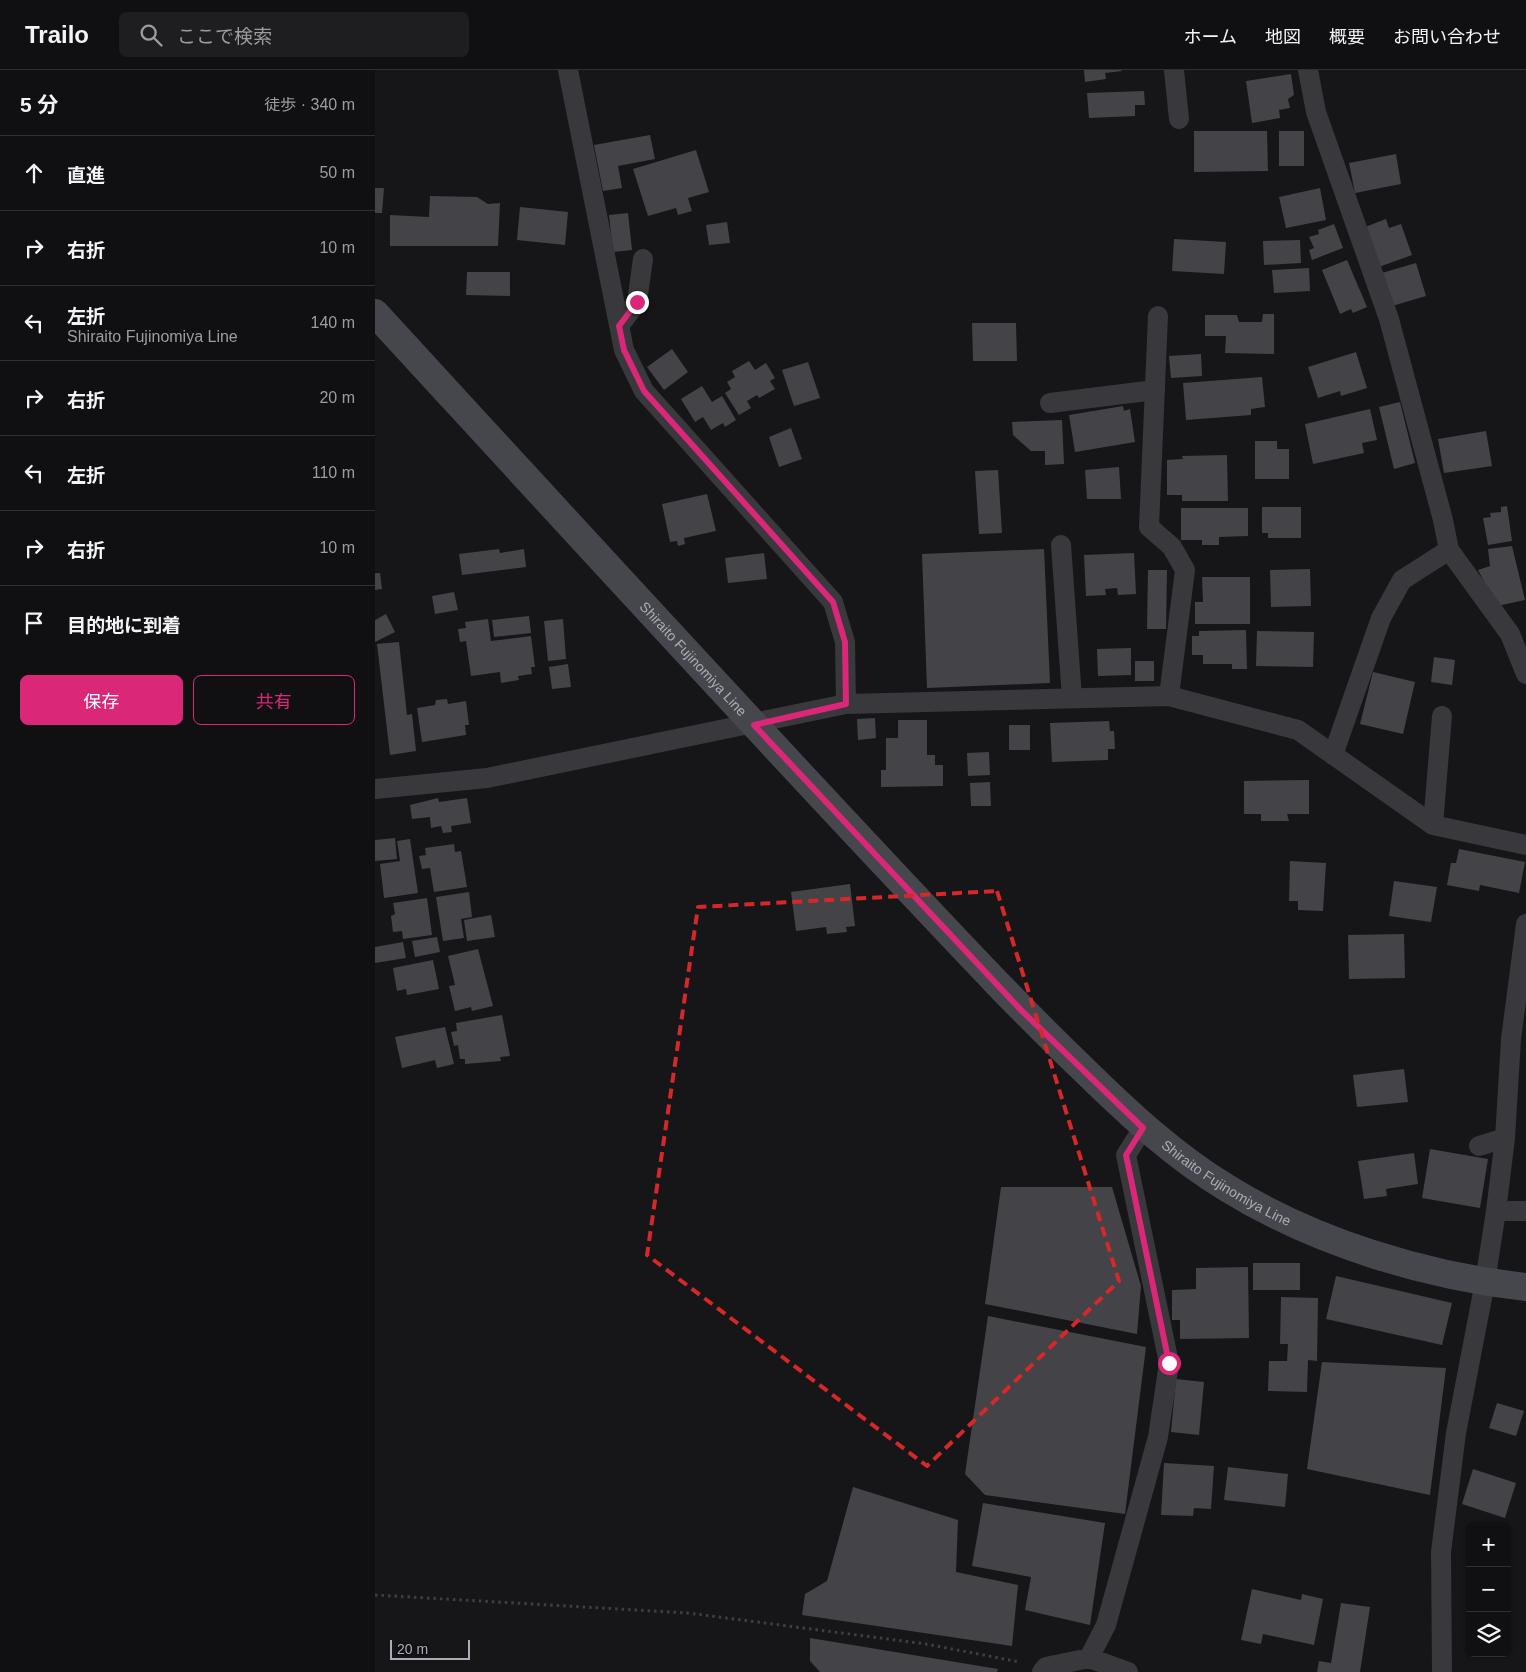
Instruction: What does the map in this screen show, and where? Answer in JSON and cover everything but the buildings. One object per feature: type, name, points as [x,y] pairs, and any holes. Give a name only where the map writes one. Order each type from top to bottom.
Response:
[{"type":"main road","name":"Shiraito Fujinomiya Line","points":[[375,313],[754,725],[1021,1010],[1143,1128],[1226,1188],[1307,1230],[1408,1264],[1485,1282],[1526,1287]]},
{"type":"street","points":[[568,70],[624,350],[644,391],[833,602],[845,642],[846,704]]},
{"type":"street","points":[[1174,70],[1179,119]]},
{"type":"street","points":[[1308,70],[1316,112],[1389,320],[1443,520],[1449,550],[1510,634],[1526,674]]},
{"type":"street","points":[[619,326],[637,302],[643,259]]},
{"type":"street","points":[[1159,316],[1149,527],[1172,547],[1185,570],[1169,696]]},
{"type":"street","points":[[1050,403],[1155,390]]},
{"type":"street","points":[[1061,545],[1072,698]]},
{"type":"street","points":[[1333,755],[1381,618],[1402,580],[1449,550]]},
{"type":"street","points":[[375,789],[487,778],[754,725],[846,704],[1169,696],[1298,730],[1433,825],[1526,845]]},
{"type":"street","points":[[1433,825],[1443,716]]},
{"type":"street","points":[[1442,1672],[1441,1552],[1456,1433],[1485,1282],[1505,1138],[1518,1064],[1526,924]]},
{"type":"street","points":[[1089,1658],[1106,1626],[1158,1437],[1169,1363],[1126,1155],[1143,1128]]},
{"type":"street","points":[[1479,1146],[1505,1138]]},
{"type":"street","points":[[1496,1210],[1526,1210]]},
{"type":"street","points":[[1044,1670],[1089,1658],[1128,1672]]},
{"type":"path","points":[[375,1594],[688,1613],[926,1644],[1044,1670]]},
{"type":"highlighted area","points":[[997,891],[1119,1281],[927,1466],[647,1255],[698,907]]},
{"type":"route","points":[[637,302],[619,326],[624,350],[644,391],[833,602],[845,642],[846,704],[754,725],[1021,1010],[1143,1128],[1126,1155],[1169,1363]]}]
